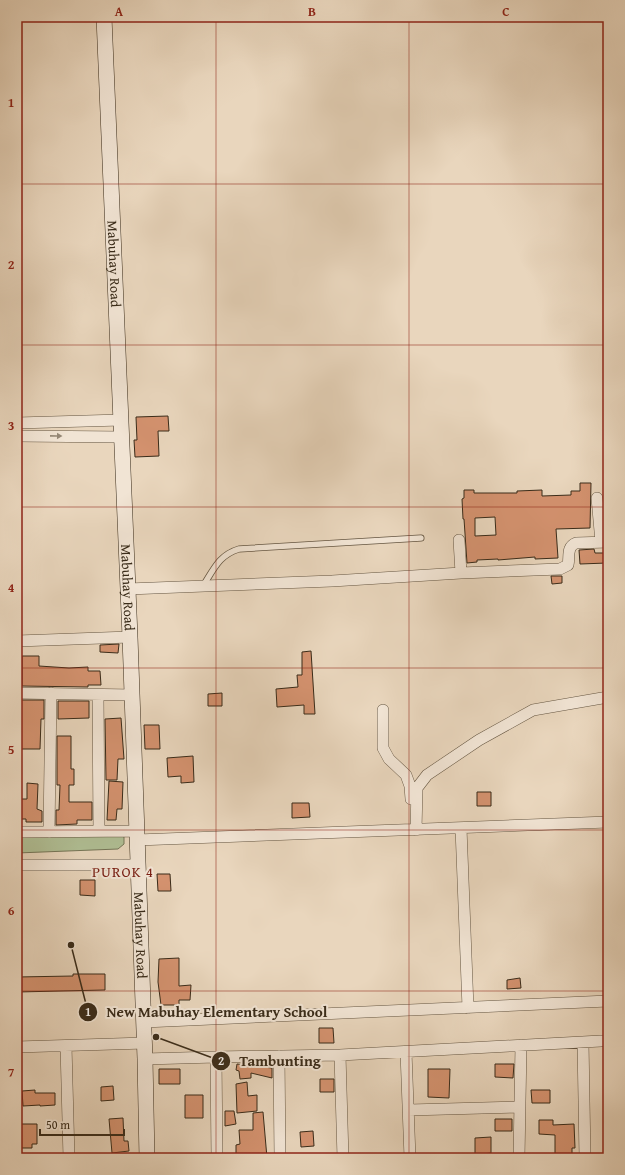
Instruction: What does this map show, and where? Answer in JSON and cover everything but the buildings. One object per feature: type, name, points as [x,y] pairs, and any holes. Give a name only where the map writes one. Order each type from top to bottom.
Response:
[{"type":"street","name":"Mabuhay Road","points":[[104,17],[130,636],[145,1043],[147,1158]]},
{"type":"street","points":[[17,423],[121,420]]},
{"type":"street","points":[[35,422],[35,436]]},
{"type":"street","points":[[17,436],[122,437]]},
{"type":"street","points":[[128,589],[332,581],[461,573],[560,569],[568,565],[570,548],[572,545],[576,543],[604,542],[597,498]]},
{"type":"street","points":[[459,540],[461,573]]},
{"type":"street","points":[[17,641],[130,636]]},
{"type":"street","points":[[17,693],[132,696]]},
{"type":"street","points":[[49,832],[51,693]]},
{"type":"street","points":[[98,695],[99,831]]},
{"type":"street","points":[[414,830],[417,788],[427,775],[479,740],[533,710],[608,697]]},
{"type":"street","points":[[382,710],[383,748],[389,759],[406,776],[410,786],[414,830]]},
{"type":"street","points":[[17,832],[99,831],[137,835],[414,830],[608,822]]},
{"type":"street","points":[[461,828],[468,1008]]},
{"type":"street","points":[[17,865],[138,864]]},
{"type":"street","points":[[144,1022],[608,1001]]},
{"type":"street","points":[[145,1059],[340,1055],[601,1041]]},
{"type":"street","points":[[583,1042],[585,1158]]},
{"type":"street","points":[[17,1047],[145,1043]]},
{"type":"street","points":[[519,1158],[521,1045]]},
{"type":"street","points":[[66,1046],[69,1158]]},
{"type":"street","points":[[406,1052],[410,1158]]},
{"type":"street","points":[[340,1055],[343,1158]]},
{"type":"street","points":[[279,1056],[280,1158]]},
{"type":"street","points":[[216,1057],[217,1158]]},
{"type":"street","points":[[409,1110],[520,1107]]},
{"type":"lane","points":[[203,586],[223,556],[231,551],[247,547],[421,538]]},
{"type":"green space","points":[[117,833],[124,837],[124,844],[118,849],[17,853],[17,837]]},
{"type":"place","name":"New Mabuhay Elementary School","points":[[71,945]]},
{"type":"place","name":"Tambunting","points":[[156,1037]]},
{"type":"district","name":"PUROK 4","points":[[123,871]]}]
